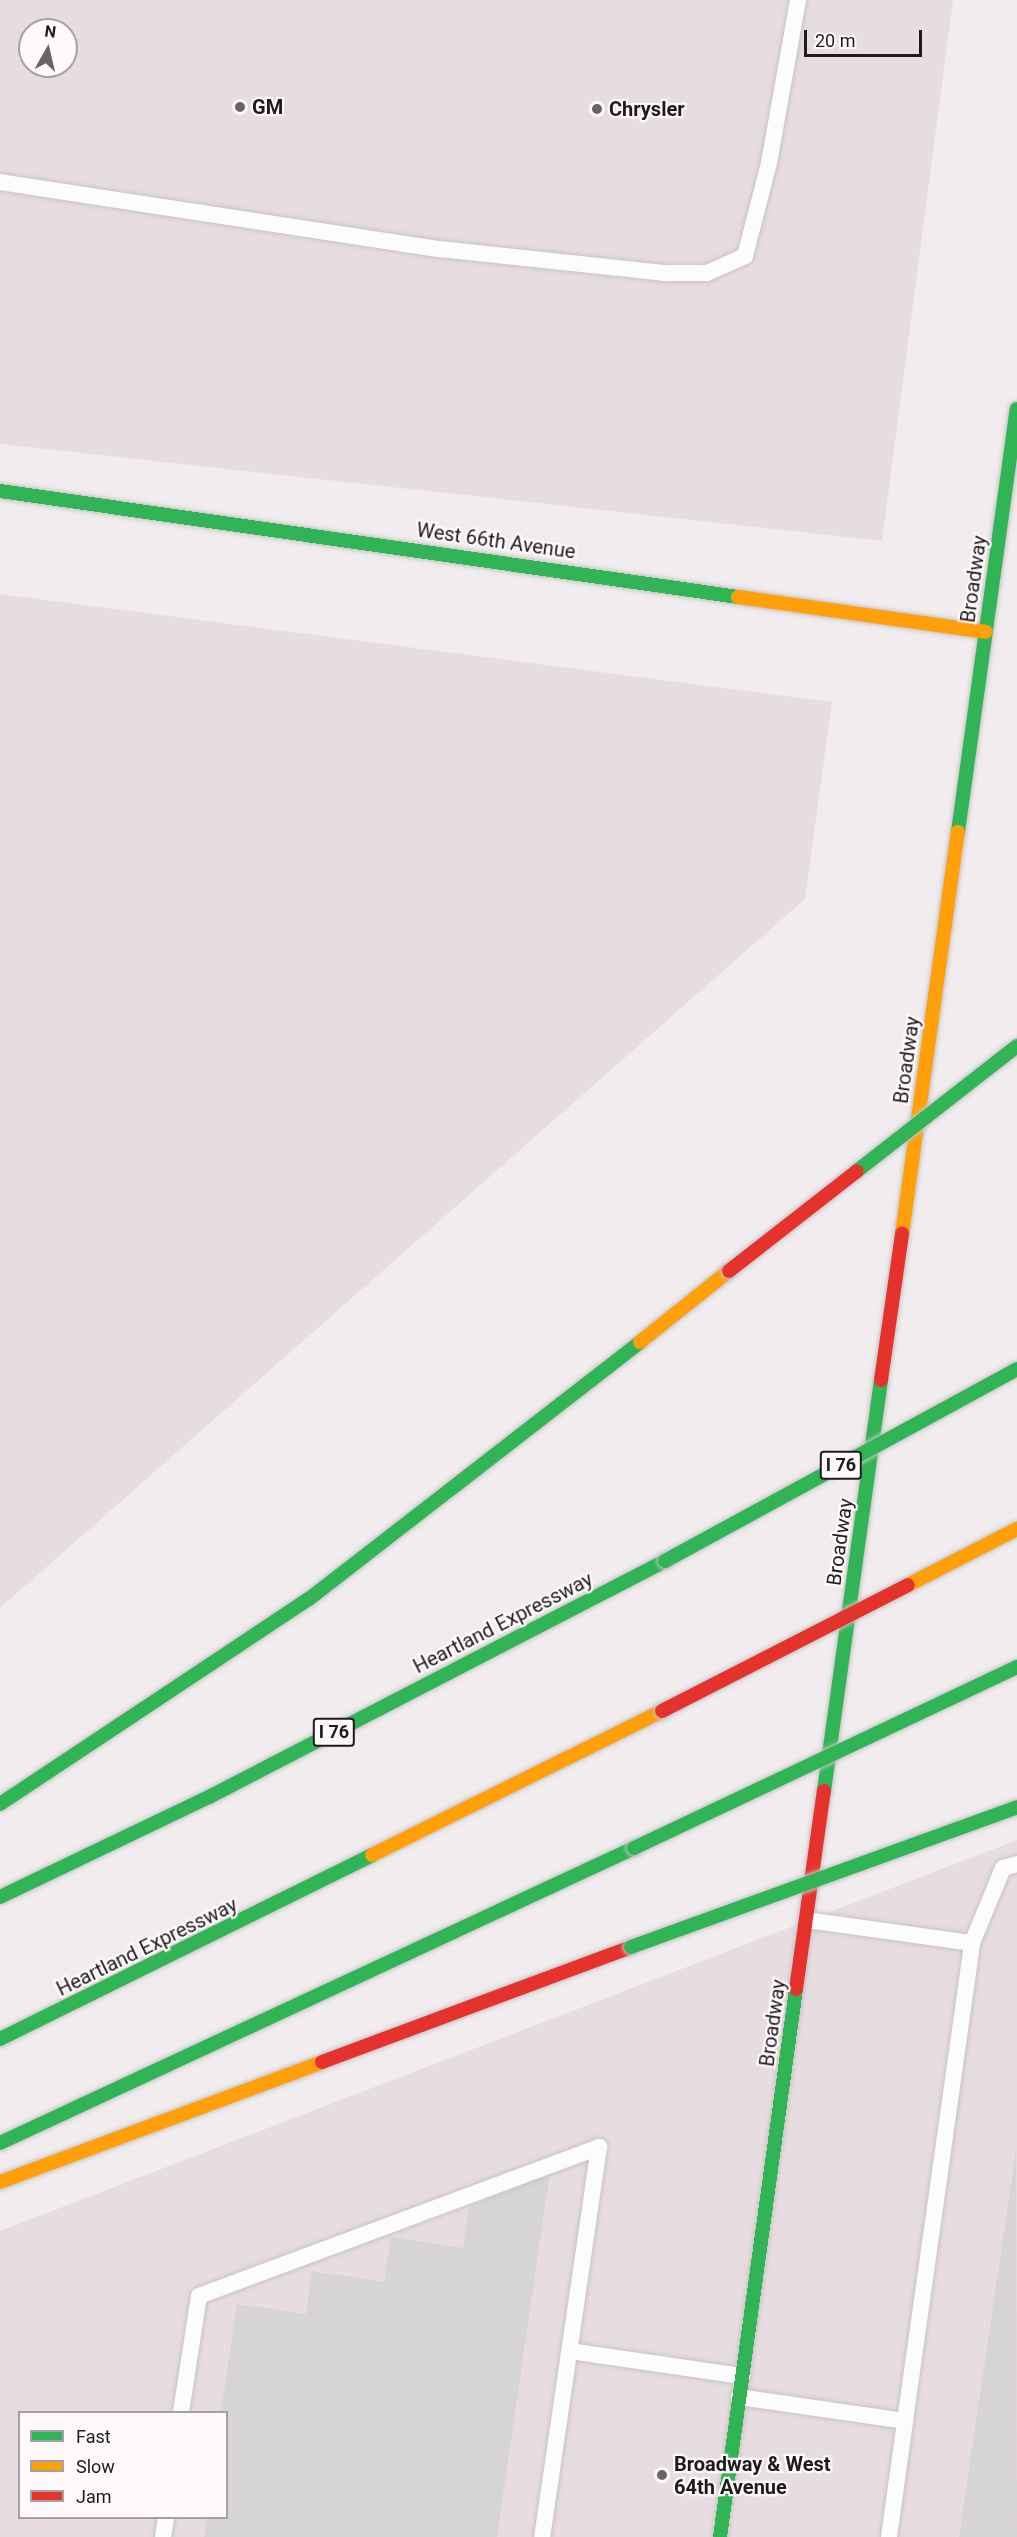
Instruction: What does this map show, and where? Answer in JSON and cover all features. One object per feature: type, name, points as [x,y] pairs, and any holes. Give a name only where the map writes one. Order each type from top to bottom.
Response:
[{"type":"main road","name":"Broadway","points":[[720,2537],[1017,408]]},
{"type":"main road","name":"West 66th Avenue","points":[[0,491],[986,632]]},
{"type":"main road","points":[[0,1804],[180,1688],[309,1599],[483,1467],[1017,1046]]},
{"type":"main road","name":"Heartland Expressway","points":[[0,1896],[209,1797],[665,1561],[1017,1369]]},
{"type":"main road","name":"Heartland Expressway","points":[[0,2039],[662,1711],[1017,1529]]},
{"type":"main road","points":[[0,2143],[1017,1667]]},
{"type":"main road","points":[[0,2182],[631,1947],[1017,1807]]},
{"type":"lane","points":[[0,182],[440,249],[664,273],[707,273],[745,256],[769,163],[798,0]]},
{"type":"lane","points":[[890,2537],[972,1943],[1003,1868],[1017,1864]]},
{"type":"lane","points":[[807,1920],[972,1943]]},
{"type":"lane","points":[[181,2411],[199,2296],[599,2147],[542,2537]]},
{"type":"lane","points":[[570,2351],[742,2376]]},
{"type":"lane","points":[[739,2397],[905,2421]]},
{"type":"lane","points":[[163,2537],[166,2519]]},
{"type":"shaded area","points":[[0,0],[953,0],[882,541],[0,444]]},
{"type":"shaded area","points":[[0,594],[832,702],[805,899],[0,1608]]},
{"type":"shaded area","points":[[1017,1840],[1017,2537],[0,2537],[0,2231]]},
{"type":"building","points":[[1016,2150],[1017,2537],[959,2537]]},
{"type":"building","points":[[550,2172],[497,2537],[204,2537],[206,2519],[228,2519],[228,2411],[221,2411],[237,2304],[306,2314],[312,2271],[384,2282],[391,2237],[463,2248],[469,2207]]},
{"type":"traffic: fast","points":[[958,832],[1017,409]]},
{"type":"traffic: fast","points":[[0,491],[738,597]]},
{"type":"traffic: fast","points":[[857,1171],[1017,1046]]},
{"type":"traffic: fast","points":[[0,1804],[309,1599],[640,1342]]},
{"type":"traffic: fast","points":[[665,1561],[1017,1369]]},
{"type":"traffic: fast","points":[[824,1791],[881,1380]]},
{"type":"traffic: fast","points":[[0,1897],[209,1797],[665,1561]]},
{"type":"traffic: fast","points":[[634,1848],[1017,1667]]},
{"type":"traffic: fast","points":[[631,1947],[1017,1807]]},
{"type":"traffic: fast","points":[[0,2143],[634,1848]]},
{"type":"traffic: fast","points":[[0,2039],[372,1855]]},
{"type":"traffic: fast","points":[[720,2537],[796,1989]]},
{"type":"traffic: slow","points":[[738,597],[986,632]]},
{"type":"traffic: slow","points":[[902,1234],[958,832]]},
{"type":"traffic: slow","points":[[640,1342],[729,1271]]},
{"type":"traffic: slow","points":[[908,1585],[1017,1529]]},
{"type":"traffic: slow","points":[[372,1855],[662,1711]]},
{"type":"traffic: slow","points":[[0,2182],[322,2062]]},
{"type":"traffic: jam","points":[[729,1271],[857,1171]]},
{"type":"traffic: jam","points":[[881,1380],[902,1234]]},
{"type":"traffic: jam","points":[[662,1711],[908,1585]]},
{"type":"traffic: jam","points":[[796,1989],[824,1791]]},
{"type":"traffic: jam","points":[[322,2062],[631,1947]]},
{"type":"place","name":"GM","points":[[240,107]]},
{"type":"place","name":"Chrysler","points":[[597,109]]},
{"type":"place","name":"Broadway & West 64th Avenue","points":[[662,2475]]}]
